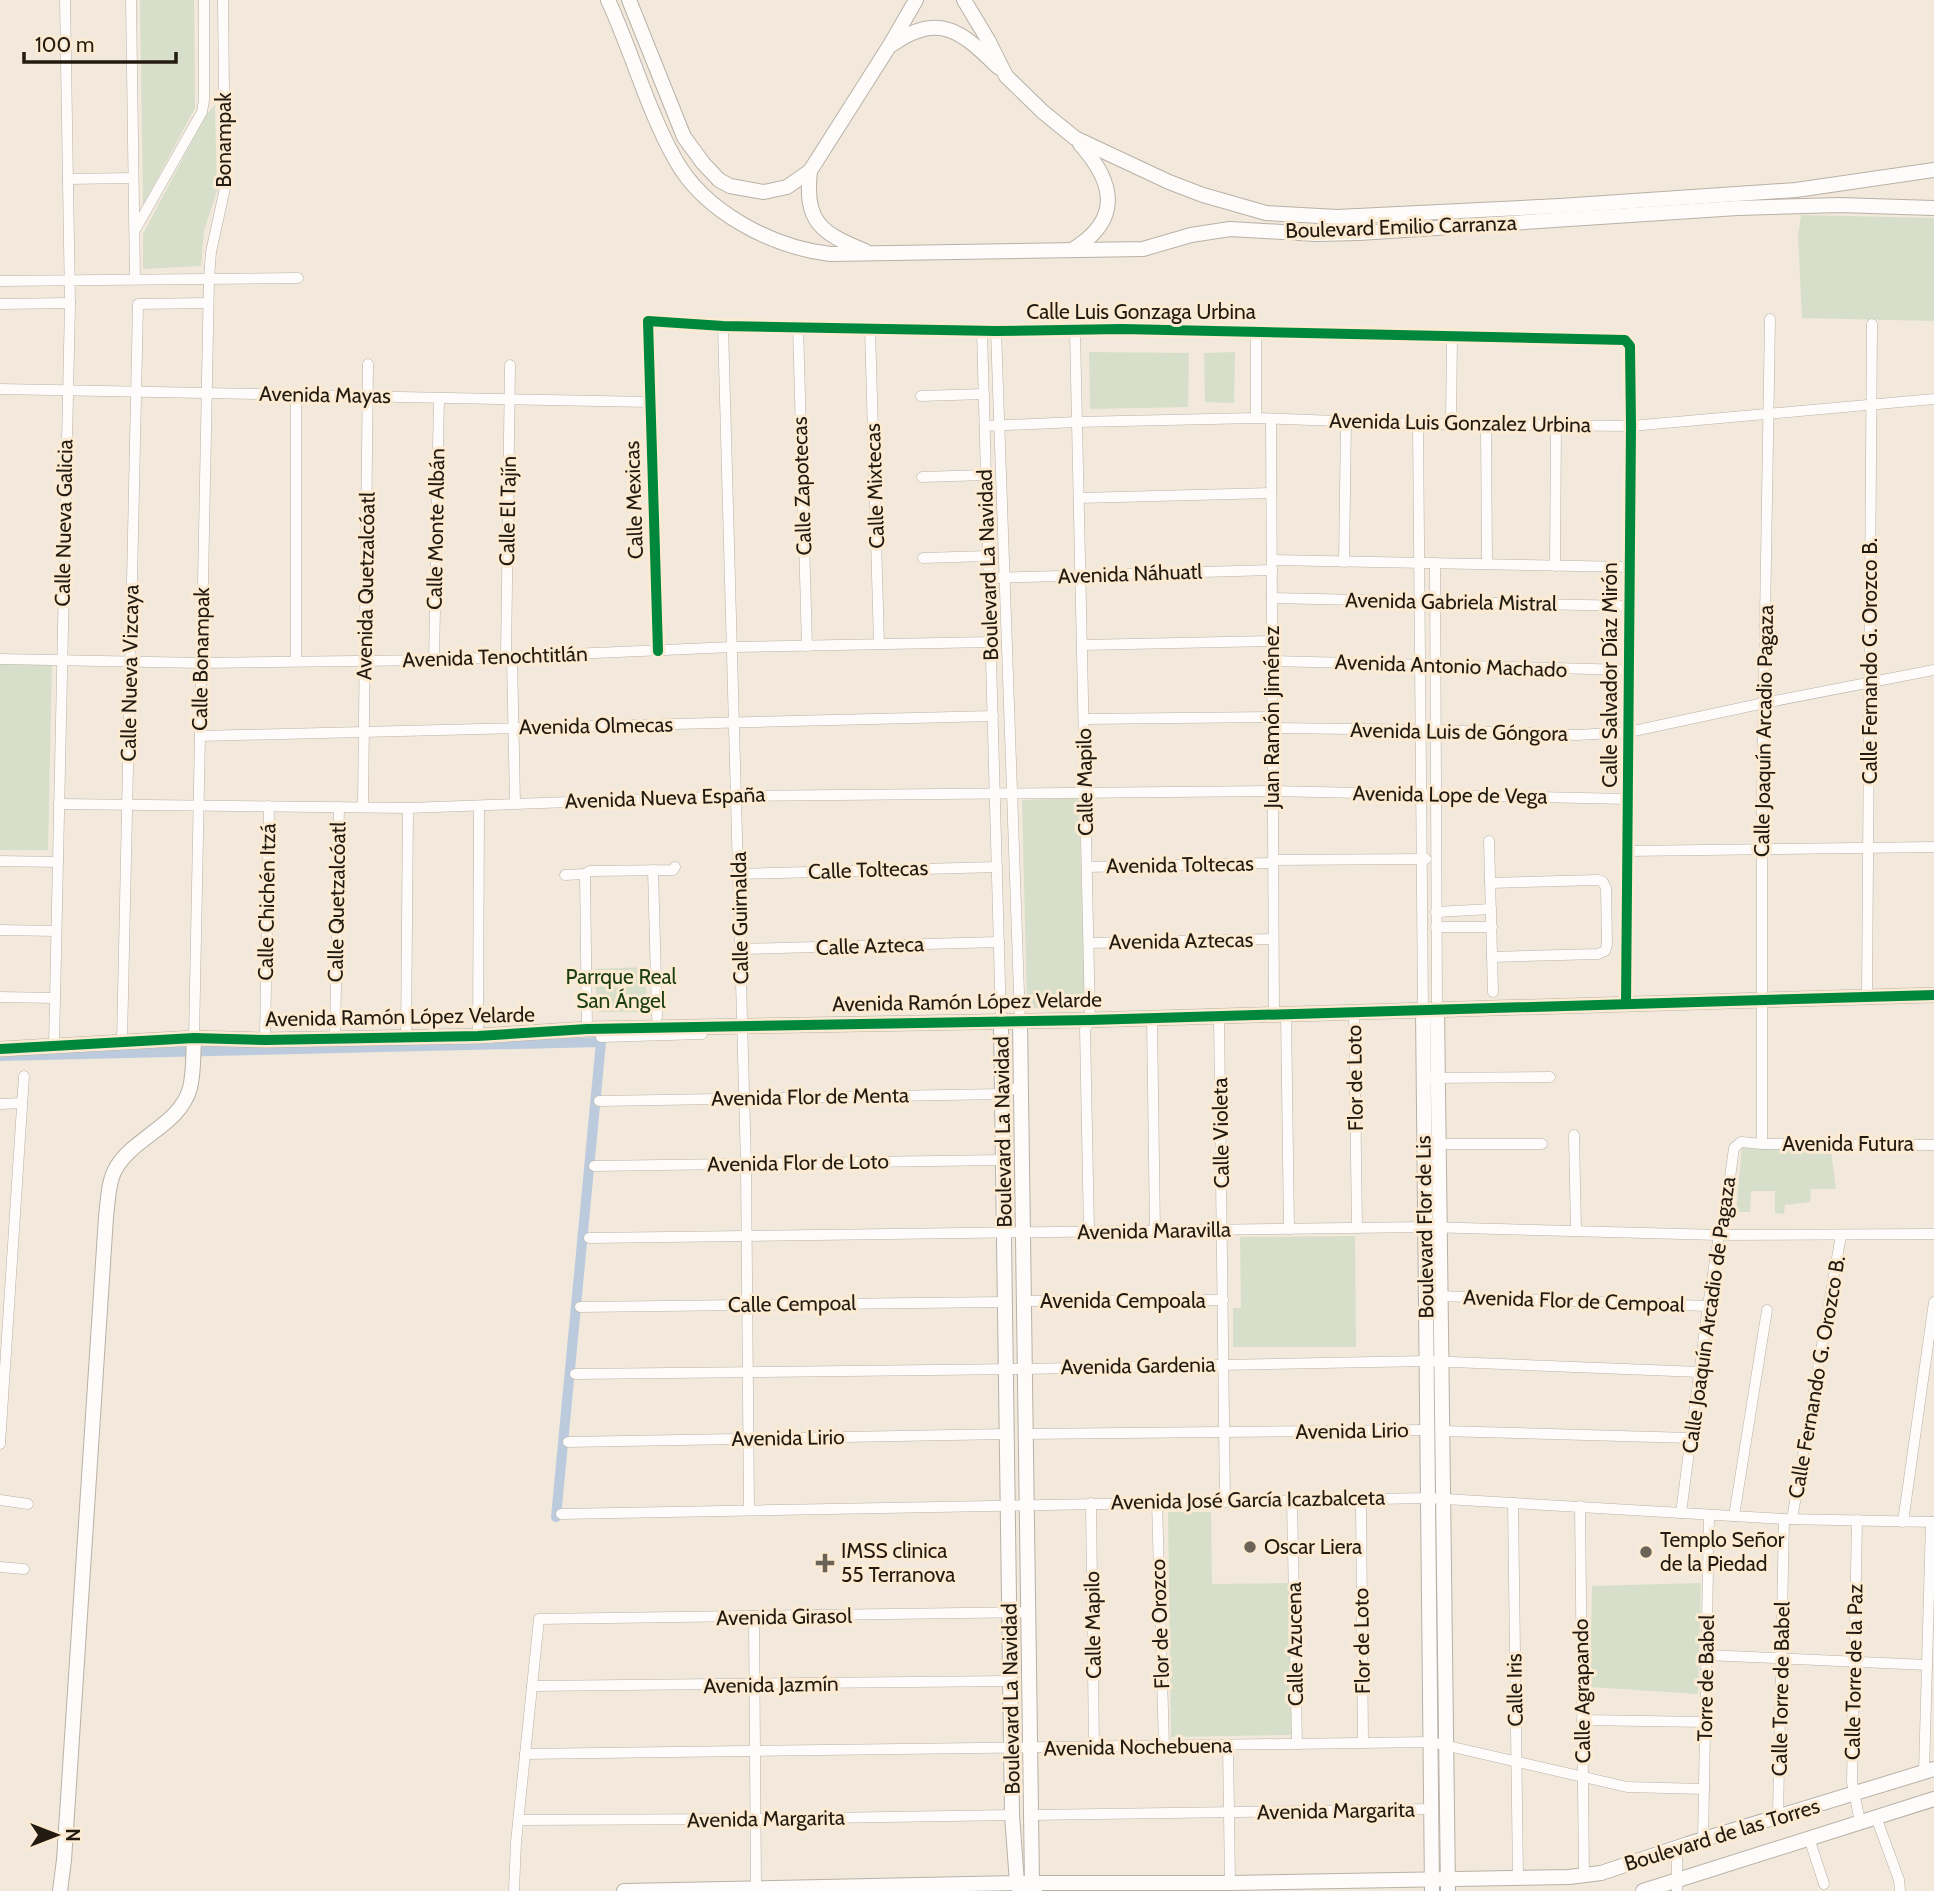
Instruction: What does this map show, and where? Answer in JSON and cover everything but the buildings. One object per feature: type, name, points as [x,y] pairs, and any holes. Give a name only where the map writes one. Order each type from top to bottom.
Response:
[{"type":"street","name":"Calle Nueva Galicia","points":[[54,1046],[70,303],[65,0]]},
{"type":"street","points":[[131,0],[135,279]]},
{"type":"street","name":"Bonampak","points":[[134,232],[204,106],[204,0]]},
{"type":"street","name":"Bonampak","points":[[209,279],[211,253],[225,188],[223,0]]},
{"type":"street","name":"Boulevard Emilio Carranza","points":[[608,0],[622,29],[653,114],[676,162],[703,194],[740,223],[785,245],[808,252],[830,254],[1143,249],[1191,235],[1248,228],[1316,234],[1737,208],[1839,205],[1934,208]]},
{"type":"street","points":[[629,0],[684,137],[719,180],[741,189],[764,192],[787,187],[810,171],[916,0]]},
{"type":"street","name":"Boulevard Emilio Carranza","points":[[964,0],[989,40],[1006,76],[1075,138],[1141,170],[1203,195],[1266,213],[1301,216],[1460,212],[1796,190],[1934,170]]},
{"type":"street","points":[[890,45],[911,31],[929,27],[952,30],[971,41],[1006,76]]},
{"type":"street","points":[[1071,251],[1097,231],[1108,205],[1104,176],[1075,138]]},
{"type":"street","points":[[810,171],[810,205],[820,225],[838,239],[870,253]]},
{"type":"street","points":[[68,179],[134,178]]},
{"type":"street","points":[[0,281],[299,278]]},
{"type":"street","name":"Calle Bonampak","points":[[194,1047],[209,279]]},
{"type":"street","points":[[0,304],[70,303]]},
{"type":"street","name":"Calle Nueva Vizcaya","points":[[122,1042],[138,304],[208,303]]},
{"type":"street","name":"Calle Joaquín Arcadio Pagaza","points":[[1762,1144],[1762,850],[1770,319]]},
{"type":"street","name":"Calle Luis Gonzaga Urbina","points":[[648,321],[723,327],[798,326],[982,331],[1122,329],[1625,340],[1630,346]]},
{"type":"street","name":"Calle Mexicas","points":[[648,321],[659,651]]},
{"type":"street","name":"Calle Fernando G. Orozco B.","points":[[1867,997],[1872,324]]},
{"type":"street","name":"Calle Zapotecas","points":[[798,326],[807,646]]},
{"type":"street","name":"Calle Guirnalda","points":[[723,327],[746,1164],[749,1510]]},
{"type":"street","name":"Calle Mixtecas","points":[[870,328],[879,644]]},
{"type":"street","name":"Boulevard La Navidad","points":[[982,331],[1001,1022],[1012,1815],[1022,1888]]},
{"type":"street","name":"Boulevard La Navidad","points":[[996,331],[1020,1022],[1031,1815],[1022,1888]]},
{"type":"street","name":"Calle Mapilo","points":[[1075,331],[1090,1020],[1085,1030],[1089,1231]]},
{"type":"street","points":[[1256,332],[1256,418]]},
{"type":"street","points":[[1451,425],[1452,336]]},
{"type":"street","name":"Calle Salvador Díaz Mirón","points":[[1626,1004],[1630,346]]},
{"type":"street","name":"Avenida Quetzalcóatl","points":[[363,807],[368,364]]},
{"type":"street","name":"Calle El Tajín","points":[[510,365],[509,657],[515,803]]},
{"type":"street","name":"Avenida Mayas","points":[[0,389],[650,402]]},
{"type":"street","points":[[921,397],[984,394]]},
{"type":"street","points":[[296,395],[296,660]]},
{"type":"street","name":"Calle Monte Albán","points":[[434,660],[439,398]]},
{"type":"street","name":"Avenida Luis Gonzalez Urbina","points":[[985,426],[1256,418],[1451,425],[1631,426],[1934,399]]},
{"type":"street","name":"Juan Ramón Jiménez","points":[[1271,419],[1273,939],[1280,1014]]},
{"type":"street","points":[[1344,562],[1346,422]]},
{"type":"street","name":"Boulevard Flor de Lis","points":[[1418,424],[1421,859],[1430,1010],[1436,1498],[1446,1744],[1448,1885]]},
{"type":"street","points":[[1486,425],[1487,564]]},
{"type":"street","points":[[1555,566],[1556,426]]},
{"type":"street","points":[[922,477],[986,475]]},
{"type":"street","points":[[1079,498],[1272,493]]},
{"type":"street","points":[[923,558],[988,556]]},
{"type":"street","name":"Avenida Náhuatl","points":[[989,578],[1344,562],[1630,567]]},
{"type":"street","name":"Boulevard Flor de Lis","points":[[1430,1010],[1436,928],[1435,563]]},
{"type":"street","name":"Avenida Gabriela Mistral","points":[[1272,598],[1630,606]]},
{"type":"street","points":[[1082,645],[1272,641]]},
{"type":"street","name":"Avenida Tenochtitlán","points":[[0,659],[201,663],[434,660],[733,647],[990,642]]},
{"type":"street","name":"Avenida Antonio Machado","points":[[1272,661],[1629,670]]},
{"type":"street","name":"Avenida Luis de Góngora","points":[[1272,728],[1577,735],[1629,732],[1934,670]]},
{"type":"street","name":"Avenida Olmecas","points":[[200,736],[993,716]]},
{"type":"street","points":[[1084,719],[1272,717]]},
{"type":"street","name":"Avenida Nueva España","points":[[59,804],[408,808],[737,796],[1272,790]]},
{"type":"street","name":"Avenida Lope de Vega","points":[[1272,790],[1628,799]]},
{"type":"street","name":"Calle Chichén Itzá","points":[[265,1040],[269,806]]},
{"type":"street","points":[[478,1036],[479,806]]},
{"type":"street","name":"Calle Quetzalcóatl","points":[[335,1039],[339,807]]},
{"type":"street","points":[[406,1038],[408,808]]},
{"type":"street","points":[[1489,841],[1493,992]]},
{"type":"street","points":[[1628,851],[1934,847]]},
{"type":"street","name":"Avenida Toltecas","points":[[1087,867],[1436,859]]},
{"type":"street","points":[[0,860],[58,862]]},
{"type":"street","points":[[565,875],[585,874],[590,871],[673,870],[675,867]]},
{"type":"street","name":"Calle Toltecas","points":[[739,874],[997,867]]},
{"type":"street","points":[[653,870],[657,1017]]},
{"type":"street","points":[[585,874],[587,1029]]},
{"type":"street","points":[[1490,883],[1598,880],[1603,882],[1606,888],[1605,951],[1598,954],[1492,957]]},
{"type":"street","points":[[1436,912],[1491,909]]},
{"type":"street","points":[[1436,928],[1492,927]]},
{"type":"street","points":[[0,929],[57,931]]},
{"type":"street","name":"Avenida Aztecas","points":[[1088,943],[1273,939]]},
{"type":"street","name":"Calle Azteca","points":[[741,949],[999,942]]},
{"type":"street","name":"Avenida Ramón López Velarde","points":[[0,1049],[122,1042],[194,1047],[265,1040],[478,1036],[587,1029],[743,1029],[1934,995]]},
{"type":"street","points":[[0,997],[55,998]]},
{"type":"street","name":"Flor de Loto","points":[[1354,1012],[1357,1228]]},
{"type":"street","points":[[1280,1014],[1289,1229]]},
{"type":"street","name":"Calle Violeta","points":[[1219,1016],[1225,1502]]},
{"type":"street","points":[[1152,1018],[1155,1231]]},
{"type":"street","points":[[601,1037],[743,1029]]},
{"type":"street","points":[[60,1891],[110,1183],[116,1168],[125,1157],[177,1110],[190,1089],[194,1047]]},
{"type":"street","points":[[0,1444],[24,1076]]},
{"type":"street","points":[[1431,1078],[1550,1077]]},
{"type":"street","name":"Boulevard Flor de Lis","points":[[1431,1078],[1438,1144],[1432,1227],[1440,1296],[1434,1361]]},
{"type":"street","name":"Avenida Flor de Menta","points":[[599,1101],[1002,1094],[1020,1086]]},
{"type":"street","points":[[0,1104],[22,1104]]},
{"type":"street","points":[[1574,1135],[1576,1231]]},
{"type":"street","name":"Calle Joaquín Arcadio de Pagaza","points":[[1681,1513],[1719,1236],[1724,1222],[1734,1148],[1741,1142],[1762,1144]]},
{"type":"street","points":[[1438,1144],[1542,1144]]},
{"type":"street","name":"Avenida Futura","points":[[1762,1144],[1934,1145]]},
{"type":"street","name":"Avenida Flor de Loto","points":[[594,1166],[1003,1160]]},
{"type":"street","name":"Avenida Maravilla","points":[[589,1238],[1432,1227],[1719,1236],[1934,1234]]},
{"type":"street","name":"Calle Fernando G. Orozco B.","points":[[1788,1519],[1841,1235]]},
{"type":"street","name":"Avenida Flor de Cempoal","points":[[1440,1296],[1709,1306]]},
{"type":"street","name":"Avenida Cempoala","points":[[1023,1301],[1223,1300]]},
{"type":"street","name":"Calle Cempoal","points":[[580,1307],[1005,1302]]},
{"type":"street","points":[[1903,1522],[1934,1302]]},
{"type":"street","points":[[1734,1516],[1767,1310]]},
{"type":"street","name":"Avenida Gardenia","points":[[575,1374],[1434,1361],[1700,1372]]},
{"type":"street","name":"Avenida Lirio","points":[[1025,1434],[1435,1430],[1691,1438]]},
{"type":"street","name":"Avenida Lirio","points":[[568,1442],[1007,1434]]},
{"type":"street","name":"Flor de Loto","points":[[1361,1498],[1363,1743]]},
{"type":"street","name":"Boulevard Flor de Lis","points":[[1432,1885],[1431,1742],[1436,1498]]},
{"type":"street","name":"Avenida José García Icazbalceta","points":[[561,1514],[1436,1498],[1788,1519],[1932,1522]]},
{"type":"street","points":[[0,1500],[27,1504]]},
{"type":"street","name":"Calle Azucena","points":[[1292,1502],[1297,1744]]},
{"type":"street","name":"Calle Mapilo","points":[[1091,1503],[1094,1748]]},
{"type":"street","name":"Flor de Orozco","points":[[1157,1503],[1164,1746]]},
{"type":"street","name":"Calle Iris","points":[[1513,1503],[1518,1878]]},
{"type":"street","name":"Calle Agrapando","points":[[1580,1506],[1584,1876]]},
{"type":"street","name":"Torre de Babel","points":[[1703,1840],[1709,1515]]},
{"type":"street","name":"Calle Torre de Babel","points":[[1778,1817],[1781,1659],[1788,1519]]},
{"type":"street","name":"Calle Torre de la Paz","points":[[1857,1520],[1852,1782],[1860,1822]]},
{"type":"street","points":[[1929,1771],[1927,1665],[1932,1522]]},
{"type":"street","points":[[0,1567],[24,1569]]},
{"type":"street","name":"Avenida Girasol","points":[[532,1686],[540,1619],[1028,1612]]},
{"type":"street","points":[[754,1617],[756,1889]]},
{"type":"street","points":[[1706,1655],[1927,1665]]},
{"type":"street","name":"Avenida Jazmín","points":[[532,1686],[1010,1681]]},
{"type":"street","points":[[514,1891],[532,1686]]},
{"type":"street","points":[[1582,1720],[1705,1722]]},
{"type":"street","name":"Avenida Nochebuena","points":[[525,1754],[1431,1742],[1636,1788],[1704,1789]]},
{"type":"street","points":[[1228,1745],[1230,1883]]},
{"type":"street","name":"Boulevard de las Torres","points":[[625,1891],[988,1884],[1022,1888],[1074,1883],[1448,1885],[1518,1878],[1584,1876],[1929,1771]]},
{"type":"street","name":"Boulevard de las Torres","points":[[1643,1891],[1676,1886],[1809,1838],[1934,1799]]},
{"type":"street","name":"Avenida Margarita","points":[[1031,1815],[1431,1809]]},
{"type":"street","name":"Avenida Margarita","points":[[519,1820],[1012,1815]]},
{"type":"street","points":[[1876,1817],[1899,1880],[1900,1891]]},
{"type":"street","points":[[1809,1838],[1824,1884]]},
{"type":"street","points":[[1676,1886],[1677,1847]]},
{"type":"street","points":[[1057,1891],[1074,1883]]},
{"type":"green space","points":[[140,0],[194,0],[195,108],[143,205]]},
{"type":"green space","points":[[215,105],[217,191],[204,231],[201,266],[143,269],[143,234],[206,115]]},
{"type":"green space","points":[[1801,215],[1934,218],[1934,321],[1802,318],[1798,236]]},
{"type":"green space","points":[[1089,352],[1189,353],[1188,407],[1090,409]]},
{"type":"green space","points":[[1235,352],[1234,403],[1205,402],[1204,353]]},
{"type":"green space","points":[[0,662],[52,662],[48,850],[0,850]]},
{"type":"green space","points":[[1079,798],[1085,1007],[1027,1008],[1022,800]]},
{"type":"green space","name":"Parrque Real San Ángel","points":[[645,967],[647,1003],[643,1004],[644,1012],[598,1012],[594,969]]},
{"type":"green space","points":[[1742,1147],[1831,1151],[1836,1189],[1811,1189],[1810,1202],[1785,1205],[1784,1214],[1775,1213],[1775,1191],[1751,1191],[1750,1212],[1736,1212]]},
{"type":"green space","points":[[1355,1236],[1356,1347],[1233,1347],[1233,1308],[1241,1308],[1240,1237]]},
{"type":"green space","points":[[1168,1512],[1211,1512],[1212,1584],[1289,1583],[1292,1735],[1171,1737]]},
{"type":"green space","points":[[1701,1583],[1698,1694],[1590,1687],[1592,1586]]},
{"type":"waterway","points":[[0,1056],[601,1042],[556,1517]]},
{"type":"cycle path","points":[[658,651],[648,321],[723,326],[996,331],[1122,329],[1625,340],[1630,346],[1631,426],[1626,1004]]},
{"type":"cycle path","points":[[0,1049],[194,1038],[265,1040],[478,1036],[587,1029],[1090,1020],[1934,995]]},
{"type":"place","name":"Oscar Liera","points":[[1250,1547]]},
{"type":"place","name":"Templo Señor de la Piedad","points":[[1646,1552]]},
{"type":"place","name":"IMSS clinica 55 Terranova","points":[[825,1563]]}]
